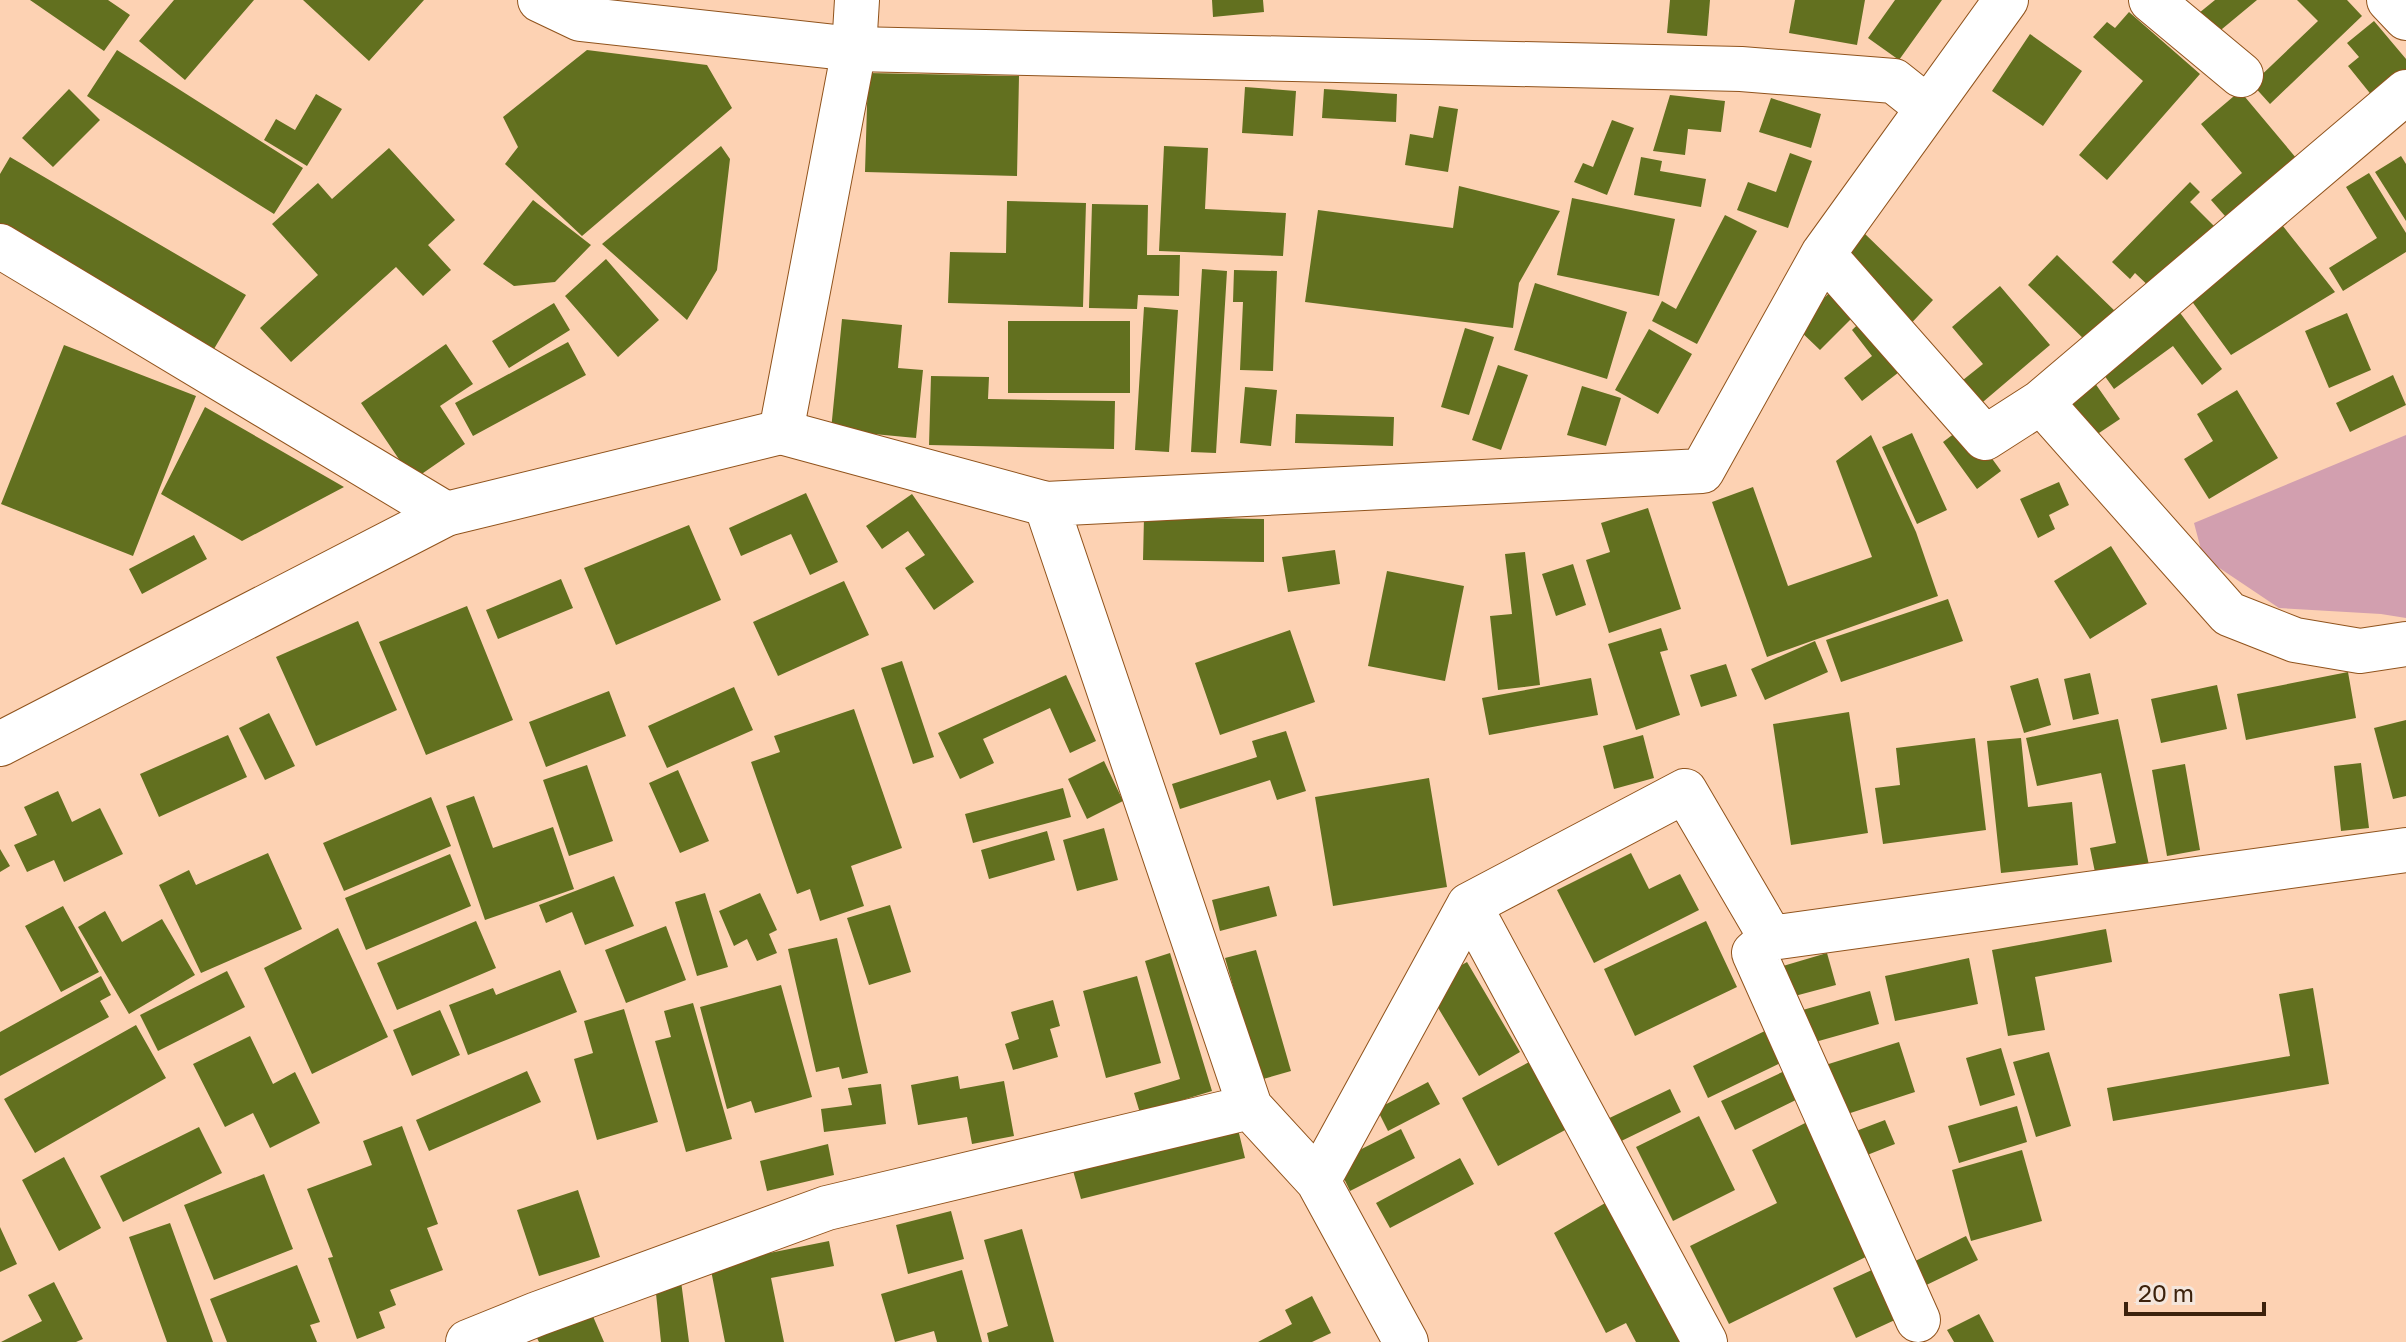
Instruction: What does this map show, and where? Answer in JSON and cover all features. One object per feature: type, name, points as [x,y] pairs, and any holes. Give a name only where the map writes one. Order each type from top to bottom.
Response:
[{"type":"street","points":[[540,0],[580,19],[854,49],[1741,69],[1894,81],[1928,108]]},
{"type":"street","points":[[781,432],[854,49],[857,0]]},
{"type":"street","points":[[0,744],[446,514],[781,432],[1046,504],[1702,471],[1823,254],[2006,0]]},
{"type":"street","points":[[2151,0],[2241,75]]},
{"type":"street","points":[[2389,0],[2406,18]]},
{"type":"street","points":[[1823,254],[1985,438],[2041,402],[2406,92]]},
{"type":"street","points":[[0,246],[446,514]]},
{"type":"street","points":[[2041,402],[2229,614],[2295,640],[2360,651],[2406,644]]},
{"type":"street","points":[[1046,504],[1250,1107],[1318,1181],[1406,1342]]},
{"type":"street","points":[[1318,1181],[1469,905],[1685,791],[1771,938]]},
{"type":"street","points":[[1918,1320],[1754,953],[1771,938],[2406,850]]},
{"type":"street","points":[[1469,905],[1705,1342]]},
{"type":"street","points":[[468,1342],[827,1208],[1250,1107]]},
{"type":"shaded area","points":[[2406,435],[2406,618],[2279,608],[2203,557],[2194,523]]},
{"type":"building","points":[[30,0],[108,0],[130,15],[104,51]]},
{"type":"building","points":[[174,0],[254,0],[185,80],[139,41]]},
{"type":"building","points":[[303,0],[424,0],[369,61]]},
{"type":"building","points":[[1212,0],[1263,0],[1264,12],[1213,17]]},
{"type":"building","points":[[1670,0],[1710,0],[1707,36],[1667,33]]},
{"type":"building","points":[[1795,0],[1865,0],[1857,45],[1789,33]]},
{"type":"building","points":[[1895,0],[1942,0],[1899,60],[1868,38]]},
{"type":"building","points":[[2215,0],[2257,0],[2216,34],[2199,13]]},
{"type":"building","points":[[2297,0],[2347,0],[2362,16],[2270,104],[2252,84],[2318,21]]},
{"type":"building","points":[[2129,12],[2200,74],[2107,180],[2079,155],[2143,81],[2093,37],[2107,22],[2115,28]]},
{"type":"building","points":[[2374,21],[2406,59],[2406,70],[2373,97],[2348,66],[2359,57],[2347,43]]},
{"type":"building","points":[[2030,34],[2082,71],[2043,126],[1992,91]]},
{"type":"building","points":[[117,50],[303,168],[274,214],[87,96]]},
{"type":"building","points":[[587,50],[707,65],[732,108],[582,236],[505,164],[518,147],[503,117]]},
{"type":"building","points":[[868,73],[1019,76],[1017,176],[865,172]]},
{"type":"building","points":[[1245,87],[1296,91],[1293,136],[1242,133]]},
{"type":"building","points":[[69,89],[100,120],[53,167],[22,138]]},
{"type":"building","points":[[1324,89],[1397,94],[1396,122],[1322,118]]},
{"type":"building","points":[[2240,91],[2302,165],[2232,224],[2211,200],[2242,173],[2201,124]]},
{"type":"building","points":[[316,94],[342,109],[307,166],[264,140],[276,119],[295,130]]},
{"type":"building","points":[[1670,95],[1725,101],[1721,132],[1688,129],[1685,155],[1653,151]]},
{"type":"building","points":[[1771,98],[1821,114],[1811,148],[1759,132]]},
{"type":"building","points":[[1439,106],[1458,109],[1448,172],[1405,165],[1410,134],[1433,138]]},
{"type":"building","points":[[1612,120],[1634,128],[1607,195],[1574,182],[1583,163],[1593,167]]},
{"type":"building","points":[[721,146],[730,159],[717,270],[687,320],[602,244]]},
{"type":"building","points":[[1164,146],[1208,148],[1205,209],[1286,213],[1283,256],[1159,251]]},
{"type":"building","points":[[389,148],[455,220],[428,245],[451,270],[423,296],[396,267],[291,362],[260,328],[318,275],[272,224],[318,183],[332,199]]},
{"type":"building","points":[[1790,153],[1812,161],[1788,228],[1737,210],[1748,182],[1776,192]]},
{"type":"building","points":[[2401,156],[2406,164],[2406,221],[2375,172]]},
{"type":"building","points":[[10,157],[246,295],[208,359],[0,237],[0,174]]},
{"type":"building","points":[[1641,157],[1662,161],[1660,171],[1706,179],[1701,207],[1634,195]]},
{"type":"building","points":[[2369,173],[2406,233],[2406,252],[2343,291],[2329,268],[2377,238],[2346,187]]},
{"type":"building","points":[[2190,182],[2200,192],[2190,202],[2216,228],[2154,291],[2135,273],[2130,279],[2112,262]]},
{"type":"building","points":[[1459,186],[1560,211],[1519,283],[1513,328],[1305,302],[1318,210],[1453,228]]},
{"type":"building","points":[[1572,198],[1675,219],[1659,296],[1557,275]]},
{"type":"building","points":[[533,200],[591,245],[555,282],[514,286],[483,264]]},
{"type":"building","points":[[1007,201],[1086,203],[1083,307],[948,303],[950,252],[1006,253]]},
{"type":"building","points":[[1092,204],[1148,205],[1147,255],[1180,255],[1179,296],[1138,295],[1137,309],[1089,308]]},
{"type":"building","points":[[1725,215],[1757,231],[1697,344],[1652,321],[1662,301],[1676,309]]},
{"type":"building","points":[[2279,221],[2335,292],[2231,355],[2188,296]]},
{"type":"building","points":[[1862,231],[1933,300],[1904,331],[1833,261]]},
{"type":"building","points":[[2057,255],[2117,313],[2088,343],[2028,285]]},
{"type":"building","points":[[606,259],[659,320],[618,357],[565,296]]},
{"type":"building","points":[[1202,269],[1227,271],[1216,453],[1191,452]]},
{"type":"building","points":[[1234,270],[1277,271],[1273,371],[1240,370],[1243,302],[1233,302]]},
{"type":"building","points":[[1535,283],[1627,312],[1607,379],[1514,350]]},
{"type":"building","points":[[2000,286],[2050,345],[1977,407],[1958,384],[1983,364],[1952,327]]},
{"type":"building","points":[[1834,288],[1858,312],[1820,350],[1796,327]]},
{"type":"building","points":[[554,303],[570,330],[509,368],[492,341]]},
{"type":"building","points":[[1144,307],[1178,310],[1169,452],[1135,450]]},
{"type":"building","points":[[2178,310],[2222,369],[2202,385],[2173,346],[2114,389],[2099,368]]},
{"type":"building","points":[[2347,313],[2371,370],[2329,388],[2305,331]]},
{"type":"building","points":[[1869,314],[1908,365],[1862,401],[1844,378],[1872,356],[1852,330]]},
{"type":"building","points":[[842,319],[902,325],[898,368],[923,370],[916,438],[831,430]]},
{"type":"building","points":[[1008,321],[1130,321],[1130,393],[1008,393]]},
{"type":"building","points":[[1465,328],[1494,337],[1469,415],[1441,407]]},
{"type":"building","points":[[1649,329],[1692,354],[1658,414],[1615,390]]},
{"type":"building","points":[[568,342],[586,375],[473,436],[455,403]]},
{"type":"building","points":[[446,344],[473,384],[440,406],[465,444],[413,480],[361,403]]},
{"type":"building","points":[[64,345],[196,396],[133,556],[1,504]]},
{"type":"building","points":[[1498,365],[1528,375],[1501,450],[1472,440]]},
{"type":"building","points":[[2393,375],[2406,405],[2350,432],[2336,403]]},
{"type":"building","points":[[931,376],[989,377],[988,399],[1115,401],[1114,449],[929,445]]},
{"type":"building","points":[[2090,376],[2120,419],[2090,439],[2061,397]]},
{"type":"building","points":[[1582,386],[1621,398],[1606,446],[1567,435]]},
{"type":"building","points":[[1245,387],[1277,390],[1271,446],[1240,443]]},
{"type":"building","points":[[2237,390],[2278,458],[2209,499],[2184,459],[2213,441],[2197,414]]},
{"type":"building","points":[[205,407],[344,487],[242,541],[161,494]]},
{"type":"building","points":[[1296,414],[1394,417],[1393,446],[1295,443]]},
{"type":"building","points":[[1967,424],[2001,471],[1977,489],[1943,442]]},
{"type":"building","points":[[1912,433],[1947,510],[1917,524],[1882,447]]},
{"type":"building","points":[[1871,435],[1916,532],[1938,596],[1767,657],[1712,502],[1753,487],[1788,586],[1872,557],[1836,461]]},
{"type":"building","points":[[2059,482],[2069,505],[2049,515],[2055,529],[2038,538],[2020,499]]},
{"type":"building","points":[[806,493],[838,562],[810,575],[791,534],[741,556],[729,528]]},
{"type":"building","points":[[912,494],[974,582],[934,610],[905,568],[925,555],[908,531],[882,549],[866,526]]},
{"type":"building","points":[[1648,508],[1681,609],[1609,633],[1586,560],[1610,552],[1601,523]]},
{"type":"building","points":[[1144,517],[1264,519],[1264,562],[1143,560]]},
{"type":"building","points":[[689,525],[721,600],[616,645],[584,568]]},
{"type":"building","points":[[194,535],[207,559],[142,594],[129,569]]},
{"type":"building","points":[[2111,546],[2147,604],[2090,639],[2054,581]]},
{"type":"building","points":[[1335,550],[1340,584],[1288,592],[1282,557]]},
{"type":"building","points":[[1525,552],[1540,685],[1498,690],[1490,616],[1512,614],[1505,554]]},
{"type":"building","points":[[1573,564],[1586,605],[1556,616],[1542,574]]},
{"type":"building","points":[[1387,571],[1464,586],[1445,681],[1368,666]]},
{"type":"building","points":[[561,579],[573,608],[498,639],[486,610]]},
{"type":"building","points":[[844,581],[869,635],[778,676],[753,622]]},
{"type":"building","points":[[1948,599],[1963,641],[1841,682],[1826,640]]},
{"type":"building","points":[[467,606],[513,720],[426,755],[379,642]]},
{"type":"building","points":[[358,621],[397,710],[316,746],[276,657]]},
{"type":"building","points":[[1661,628],[1668,650],[1660,652],[1680,715],[1636,730],[1608,644]]},
{"type":"building","points":[[1290,630],[1315,702],[1220,735],[1195,663]]},
{"type":"building","points":[[1815,641],[1828,672],[1765,700],[1751,669]]},
{"type":"building","points":[[902,661],[934,757],[913,764],[881,668]]},
{"type":"building","points":[[1726,664],[1737,696],[1701,707],[1690,675]]},
{"type":"building","points":[[2348,672],[2356,718],[2246,740],[2237,694]]},
{"type":"building","points":[[2090,673],[2099,714],[2073,720],[2064,679]]},
{"type":"building","points":[[1066,675],[1096,741],[1070,753],[1050,708],[983,739],[994,763],[960,779],[938,733]]},
{"type":"building","points":[[1591,678],[1598,715],[1489,735],[1482,698]]},
{"type":"building","points":[[2038,678],[2051,725],[2024,733],[2010,686]]},
{"type":"building","points":[[2217,685],[2227,729],[2161,743],[2151,699]]},
{"type":"building","points":[[734,687],[753,730],[667,768],[648,726]]},
{"type":"building","points":[[609,691],[626,736],[546,767],[529,722]]},
{"type":"building","points":[[854,709],[902,848],[851,866],[864,906],[820,921],[810,889],[797,894],[751,762],[780,752],[774,736]]},
{"type":"building","points":[[1849,712],[1868,833],[1791,845],[1773,724]]},
{"type":"building","points":[[269,713],[295,766],[265,780],[239,728]]},
{"type":"building","points":[[2118,719],[2149,865],[2096,877],[2090,848],[2116,843],[2101,773],[2037,786],[2026,738]]},
{"type":"building","points":[[2406,720],[2406,796],[2393,799],[2374,728]]},
{"type":"building","points":[[1286,731],[1306,791],[1277,800],[1270,780],[1180,809],[1172,784],[1257,757],[1252,741]]},
{"type":"building","points":[[228,735],[247,777],[159,817],[140,774]]},
{"type":"building","points":[[1643,735],[1654,778],[1614,789],[1603,746]]},
{"type":"building","points":[[1975,738],[1986,830],[1883,844],[1875,788],[1900,785],[1896,748]]},
{"type":"building","points":[[2021,738],[2028,807],[2072,802],[2078,865],[2001,873],[1987,741]]},
{"type":"building","points":[[1104,761],[1123,801],[1087,819],[1068,779]]},
{"type":"building","points":[[2361,763],[2369,828],[2341,831],[2334,766]]},
{"type":"building","points":[[2185,764],[2200,850],[2167,856],[2152,770]]},
{"type":"building","points":[[587,765],[613,841],[569,856],[543,780]]},
{"type":"building","points":[[678,770],[709,841],[680,853],[649,783]]},
{"type":"building","points":[[1429,778],[1447,887],[1333,906],[1315,797]]},
{"type":"building","points":[[1063,788],[1071,817],[973,843],[965,814]]},
{"type":"building","points":[[58,791],[72,822],[100,808],[123,854],[64,882],[54,860],[27,872],[14,845],[37,835],[24,807]]},
{"type":"building","points":[[474,796],[493,848],[553,827],[574,889],[485,920],[446,806]]},
{"type":"building","points":[[431,797],[451,846],[344,891],[323,843]]},
{"type":"building","points":[[1104,828],[1118,880],[1077,891],[1063,840]]},
{"type":"building","points":[[1047,831],[1055,860],[989,879],[981,850]]},
{"type":"building","points":[[0,849],[10,866],[0,872]]},
{"type":"building","points":[[268,853],[302,929],[201,973],[159,885],[189,870],[196,885]]},
{"type":"building","points":[[1631,853],[1649,889],[1680,874],[1699,910],[1594,963],[1557,890]]},
{"type":"building","points":[[450,854],[471,906],[366,950],[345,898]]},
{"type":"building","points":[[614,876],[634,926],[585,945],[572,912],[546,923],[539,905]]},
{"type":"building","points":[[1269,886],[1277,916],[1220,931],[1212,900]]},
{"type":"building","points":[[705,893],[728,967],[697,976],[675,902]]},
{"type":"building","points":[[760,893],[777,930],[769,934],[777,953],[757,961],[747,939],[734,946],[719,911]]},
{"type":"building","points":[[890,905],[911,972],[869,985],[847,918]]},
{"type":"building","points":[[63,906],[99,972],[61,992],[25,926]]},
{"type":"building","points":[[105,911],[122,942],[162,919],[195,975],[129,1014],[78,927]]},
{"type":"building","points":[[476,921],[496,968],[397,1010],[377,963]]},
{"type":"building","points":[[1706,921],[1737,987],[1635,1036],[1604,969]]},
{"type":"building","points":[[666,926],[686,980],[626,1003],[605,950]]},
{"type":"building","points":[[338,928],[388,1037],[312,1074],[264,968]]},
{"type":"building","points":[[2106,929],[2112,962],[2035,977],[2045,1030],[2008,1036],[1992,950]]},
{"type":"building","points":[[837,938],[868,1073],[842,1079],[839,1067],[816,1072],[788,949]]},
{"type":"building","points":[[1256,950],[1291,1071],[1260,1080],[1225,958]]},
{"type":"building","points":[[1170,953],[1212,1091],[1140,1113],[1134,1093],[1180,1079],[1145,961]]},
{"type":"building","points":[[1827,953],[1836,985],[1791,997],[1783,966]]},
{"type":"building","points":[[1969,958],[1978,1004],[1895,1021],[1885,976]]},
{"type":"building","points":[[1467,962],[1520,1052],[1479,1076],[1425,986]]},
{"type":"building","points":[[560,970],[577,1012],[468,1055],[449,1005],[493,988],[496,995]]},
{"type":"building","points":[[227,971],[245,1007],[158,1051],[140,1015]]},
{"type":"building","points":[[101,976],[111,995],[100,1001],[109,1017],[0,1076],[0,1032]]},
{"type":"building","points":[[1137,976],[1161,1063],[1106,1078],[1083,991]]},
{"type":"building","points":[[781,985],[812,1097],[755,1113],[751,1101],[727,1109],[700,1007]]},
{"type":"building","points":[[2313,988],[2329,1084],[2113,1121],[2107,1088],[2290,1056],[2279,994]]},
{"type":"building","points":[[1870,991],[1879,1024],[1801,1046],[1792,1013]]},
{"type":"building","points":[[1053,1000],[1060,1026],[1050,1029],[1058,1057],[1013,1070],[1005,1044],[1019,1039],[1011,1012]]},
{"type":"building","points":[[693,1003],[732,1139],[686,1152],[655,1041],[671,1037],[664,1011]]},
{"type":"building","points":[[624,1009],[658,1122],[597,1140],[574,1059],[593,1053],[584,1021]]},
{"type":"building","points":[[440,1010],[460,1055],[412,1076],[393,1030]]},
{"type":"building","points":[[136,1025],[166,1078],[35,1153],[4,1099]]},
{"type":"building","points":[[1773,1027],[1789,1059],[1708,1098],[1693,1066]]},
{"type":"building","points":[[250,1036],[273,1084],[295,1072],[320,1123],[270,1148],[253,1113],[225,1127],[193,1064]]},
{"type":"building","points":[[1899,1042],[1915,1092],[1835,1118],[1819,1067]]},
{"type":"building","points":[[2001,1048],[2015,1095],[1980,1106],[1966,1058]]},
{"type":"building","points":[[2049,1052],[2071,1126],[2036,1137],[2013,1062]]},
{"type":"building","points":[[1531,1061],[1567,1129],[1498,1166],[1462,1098]]},
{"type":"building","points":[[1793,1067],[1806,1095],[1735,1130],[1721,1101]]},
{"type":"building","points":[[527,1071],[541,1102],[429,1151],[416,1120]]},
{"type":"building","points":[[958,1076],[960,1089],[1004,1081],[1014,1136],[972,1144],[967,1117],[918,1125],[911,1085]]},
{"type":"building","points":[[1428,1082],[1440,1104],[1388,1131],[1377,1109]]},
{"type":"building","points":[[881,1084],[886,1124],[824,1132],[821,1109],[852,1105],[848,1088]]},
{"type":"building","points":[[1670,1089],[1681,1112],[1611,1146],[1599,1123]]},
{"type":"building","points":[[2017,1106],[2027,1142],[1959,1163],[1948,1126]]},
{"type":"building","points":[[1699,1116],[1735,1190],[1673,1221],[1636,1147]]},
{"type":"building","points":[[1817,1117],[1882,1249],[1729,1324],[1690,1246],[1777,1203],[1752,1150]]},
{"type":"building","points":[[1885,1120],[1895,1144],[1852,1161],[1843,1136]]},
{"type":"building","points":[[1237,1125],[1245,1158],[1081,1199],[1072,1167]]},
{"type":"building","points":[[402,1126],[438,1224],[427,1228],[443,1270],[390,1290],[396,1305],[379,1312],[385,1328],[357,1339],[328,1258],[333,1257],[307,1189],[372,1165],[363,1141]]},
{"type":"building","points":[[199,1127],[222,1173],[123,1222],[100,1176]]},
{"type":"building","points":[[1401,1129],[1415,1158],[1350,1191],[1336,1162]]},
{"type":"building","points":[[828,1144],[834,1175],[767,1191],[760,1161]]},
{"type":"building","points":[[2022,1150],[2042,1221],[1971,1241],[1952,1170]]},
{"type":"building","points":[[64,1157],[101,1228],[59,1251],[22,1180]]},
{"type":"building","points":[[1460,1158],[1474,1184],[1390,1228],[1376,1203]]},
{"type":"building","points":[[264,1174],[293,1249],[214,1280],[184,1205]]},
{"type":"building","points":[[578,1190],[600,1257],[539,1276],[517,1210]]},
{"type":"building","points":[[1612,1199],[1690,1342],[1636,1342],[1626,1323],[1606,1333],[1554,1233]]},
{"type":"building","points":[[951,1211],[964,1259],[908,1274],[896,1225]]},
{"type":"building","points":[[170,1223],[213,1342],[167,1342],[129,1237]]},
{"type":"building","points":[[0,1227],[17,1264],[0,1272]]},
{"type":"building","points":[[1022,1229],[1054,1342],[989,1342],[987,1333],[1008,1326],[984,1240]]},
{"type":"building","points":[[1966,1236],[1978,1260],[1914,1291],[1903,1267]]},
{"type":"building","points":[[829,1241],[834,1266],[771,1278],[784,1342],[725,1342],[710,1265]]},
{"type":"building","points":[[1887,1263],[1910,1313],[1856,1338],[1833,1288]]},
{"type":"building","points":[[297,1265],[320,1322],[310,1325],[317,1342],[227,1342],[210,1299]]},
{"type":"building","points":[[962,1270],[982,1342],[937,1342],[934,1331],[895,1342],[881,1294]]},
{"type":"building","points":[[681,1281],[689,1342],[661,1342],[655,1284]]},
{"type":"building","points":[[54,1282],[83,1339],[76,1342],[1,1342],[42,1321],[28,1295]]},
{"type":"building","points":[[1312,1296],[1331,1333],[1312,1342],[1258,1342],[1292,1324],[1285,1310]]},
{"type":"building","points":[[589,1307],[604,1342],[539,1342],[534,1332]]},
{"type":"building","points":[[1979,1314],[1994,1342],[1954,1342],[1947,1330]]}]
